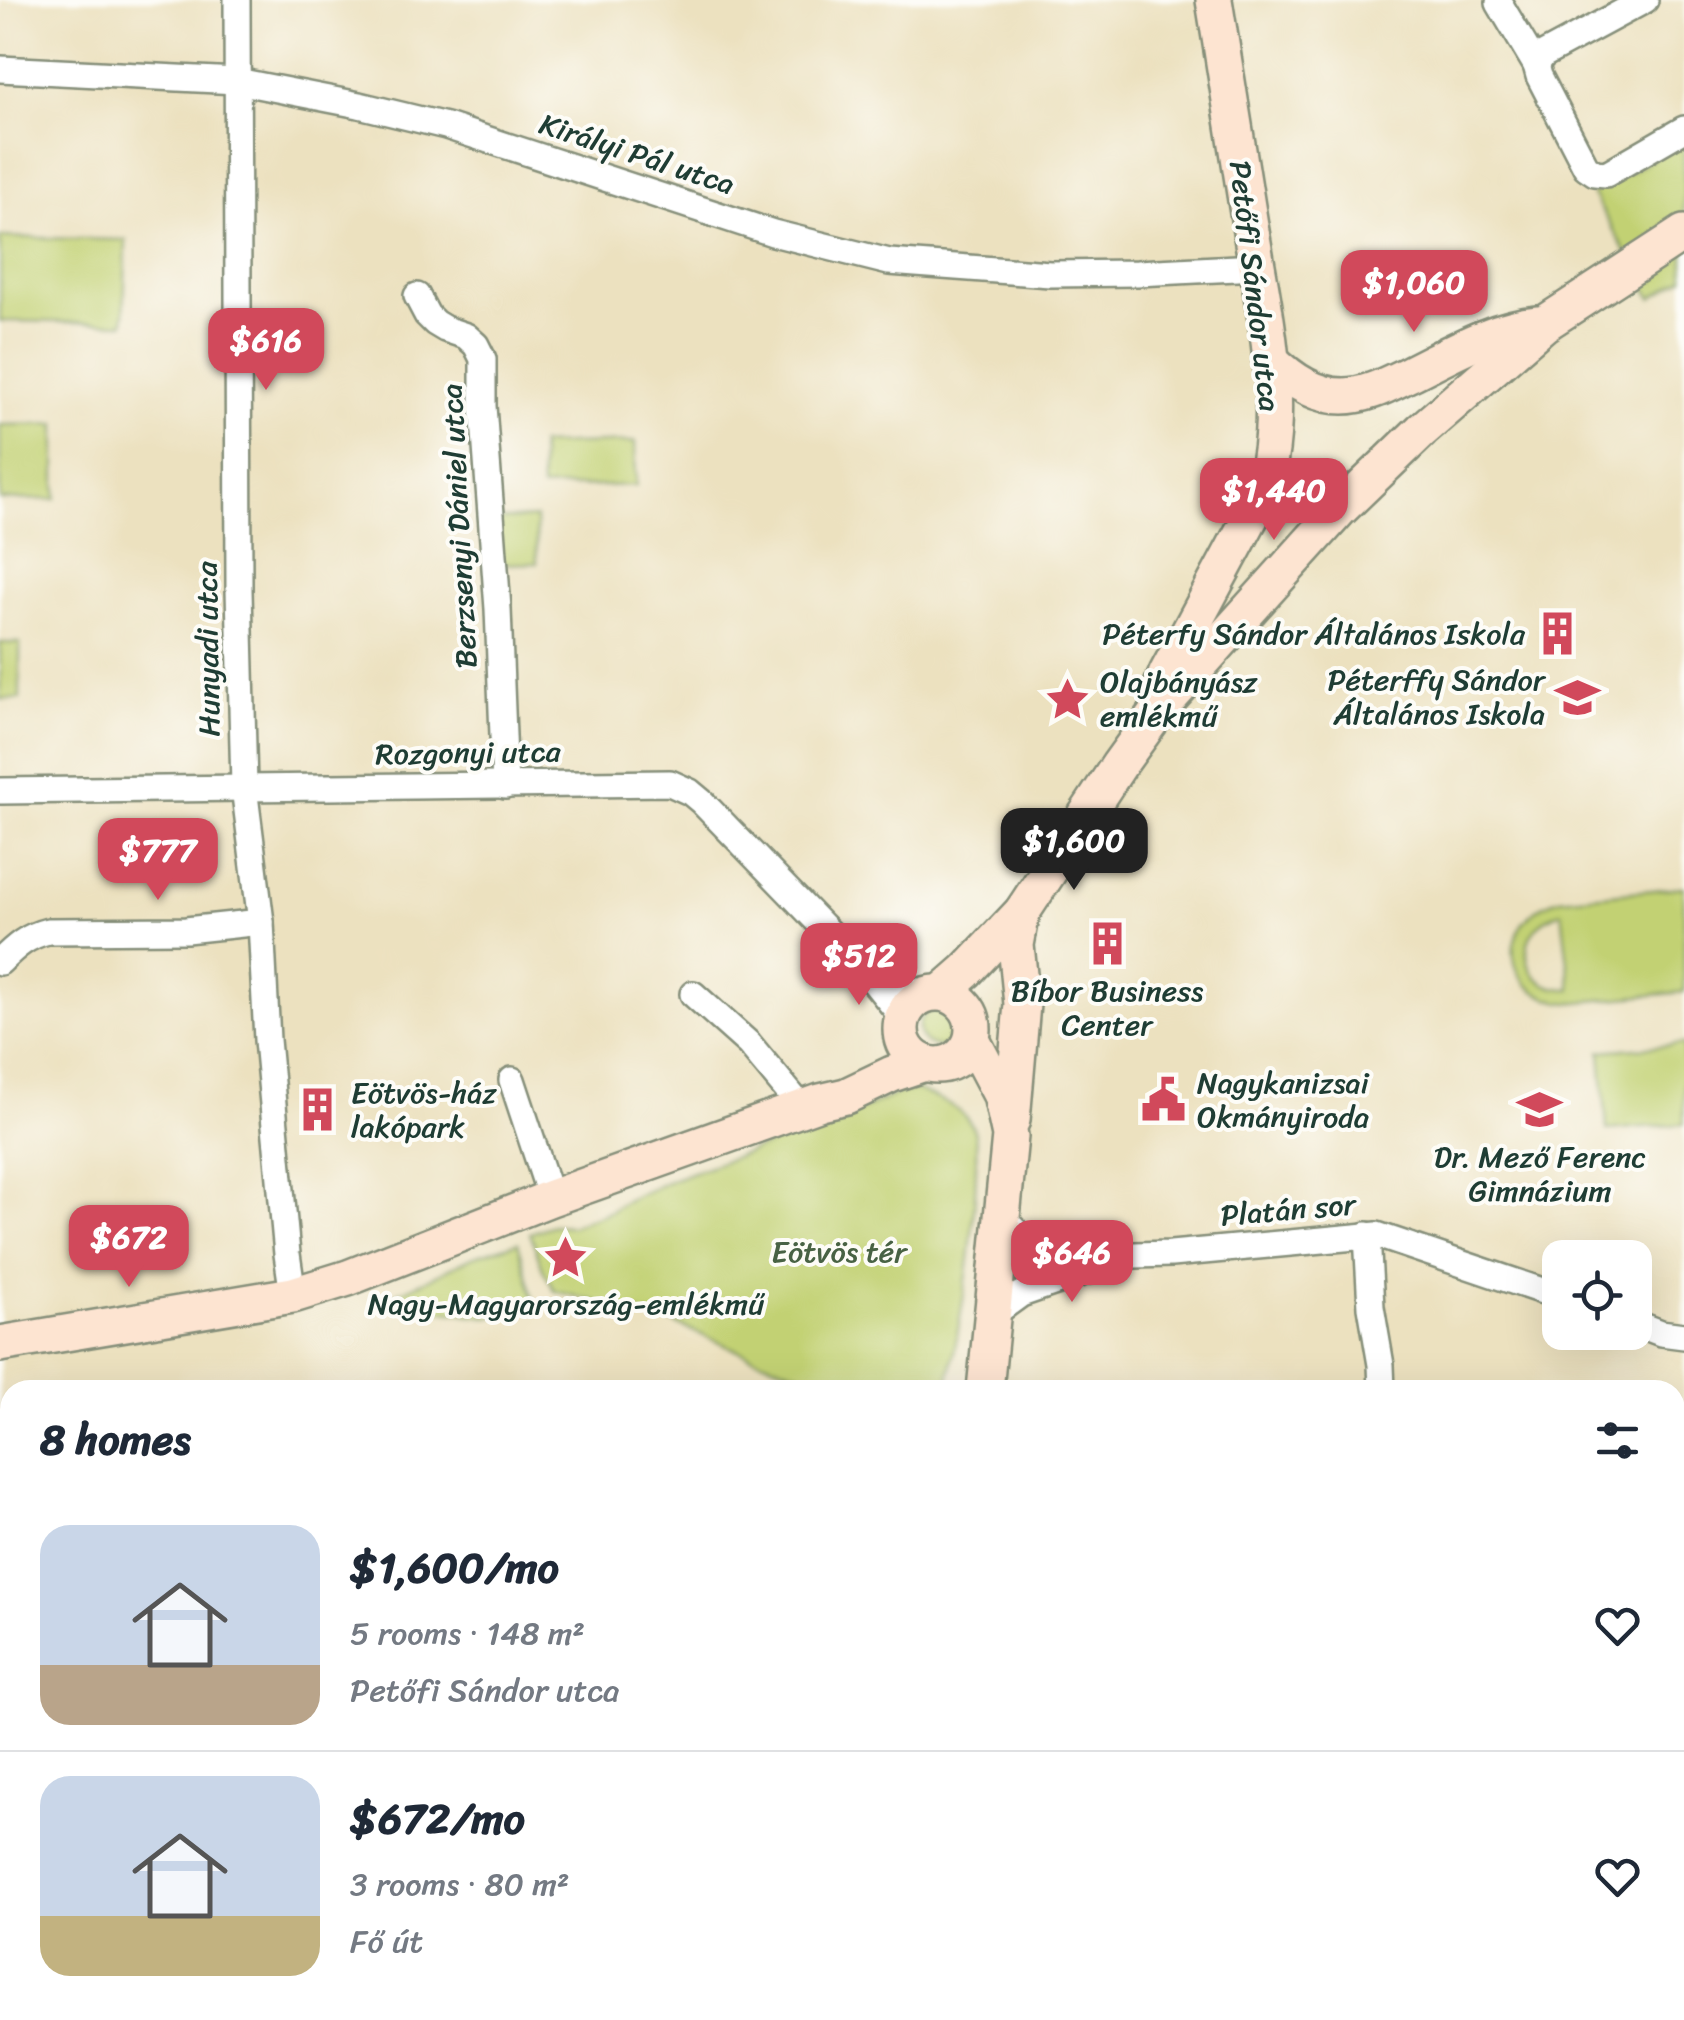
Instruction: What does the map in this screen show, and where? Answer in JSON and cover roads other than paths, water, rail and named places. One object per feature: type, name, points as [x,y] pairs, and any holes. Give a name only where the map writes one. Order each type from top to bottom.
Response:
[{"type":"street","name":"Hunyadi utca","points":[[237,0],[239,590],[244,787],[261,922],[267,1040],[294,1295]]},
{"type":"street","name":"Petőfi Sándor utca","points":[[936,992],[966,972],[1018,917],[1158,710],[1167,673],[1264,488],[1273,424],[1270,359],[1214,0]]},
{"type":"street","points":[[1536,65],[1543,55],[1645,0]]},
{"type":"street","points":[[1499,3],[1536,65],[1586,167],[1606,174],[1684,130]]},
{"type":"street","name":"Királyi Pál utca","points":[[0,68],[237,82],[359,106],[446,126],[773,233],[888,262],[1050,274],[1257,267]]},
{"type":"street","points":[[1158,710],[1338,510],[1422,430],[1544,324],[1684,232]]},
{"type":"street","name":"Berzsenyi Dániel utca","points":[[417,296],[435,323],[466,336],[483,359],[505,786]]},
{"type":"street","points":[[1270,359],[1300,384],[1329,395],[1356,395],[1380,388],[1505,330],[1544,324]]},
{"type":"street","name":"Rozgonyi utca","points":[[0,791],[658,782],[679,786],[702,802],[862,966],[895,1008],[901,1024]]},
{"type":"street","name":"Petőfi Sándor utca","points":[[972,1030],[1018,917]]},
{"type":"street","points":[[986,1380],[1021,1016],[1018,917]]},
{"type":"street","points":[[0,962],[29,937],[58,930],[186,930],[261,922]]},
{"type":"street","name":"Rozgonyi utca","points":[[862,966],[906,990],[936,992]]},
{"type":"street","points":[[812,1106],[879,1054],[912,1003],[936,992],[959,1000],[1001,1095],[1008,1126]]},
{"type":"street","points":[[693,994],[812,1106]]},
{"type":"street","points":[[901,1024],[906,1047],[931,1065],[959,1076],[1008,1126]]},
{"type":"street","points":[[0,1344],[294,1295],[348,1278],[551,1198],[846,1096],[892,1074],[954,1062],[962,1057],[972,1030]]},
{"type":"street","points":[[512,1080],[551,1198]]},
{"type":"street","name":"Platán sor","points":[[1002,1218],[1032,1247],[1062,1257],[1132,1256],[1367,1235],[1385,1237],[1542,1291]]},
{"type":"street","points":[[1367,1235],[1371,1307],[1382,1380]]},
{"type":"street","name":"Platán sor","points":[[992,1315],[1021,1294],[1132,1256]]},
{"type":"street","points":[[1652,1330],[1684,1336]]},
{"type":"place","name":"Péterfy Sándor Általános Iskola","points":[[1558,634]]},
{"type":"place","name":"Péterffy Sándor Általános Iskola","points":[[1578,697]]},
{"type":"place","name":"Olajbányász emlékmű","points":[[1067,699]]},
{"type":"place","name":"Bíbor Business Center","points":[[1107,944]]},
{"type":"place","name":"Nagykanizsai Okmányiroda","points":[[1164,1100]]},
{"type":"place","name":"Eötvös-ház lakópark","points":[[318,1110]]},
{"type":"place","name":"Dr. Mező Ferenc Gimnázium","points":[[1540,1110]]},
{"type":"place","name":"Nagy-Magyarország-emlékmű","points":[[566,1257]]},
{"type":"park label","name":"Eötvös tér","points":[[839,1252]]}]
